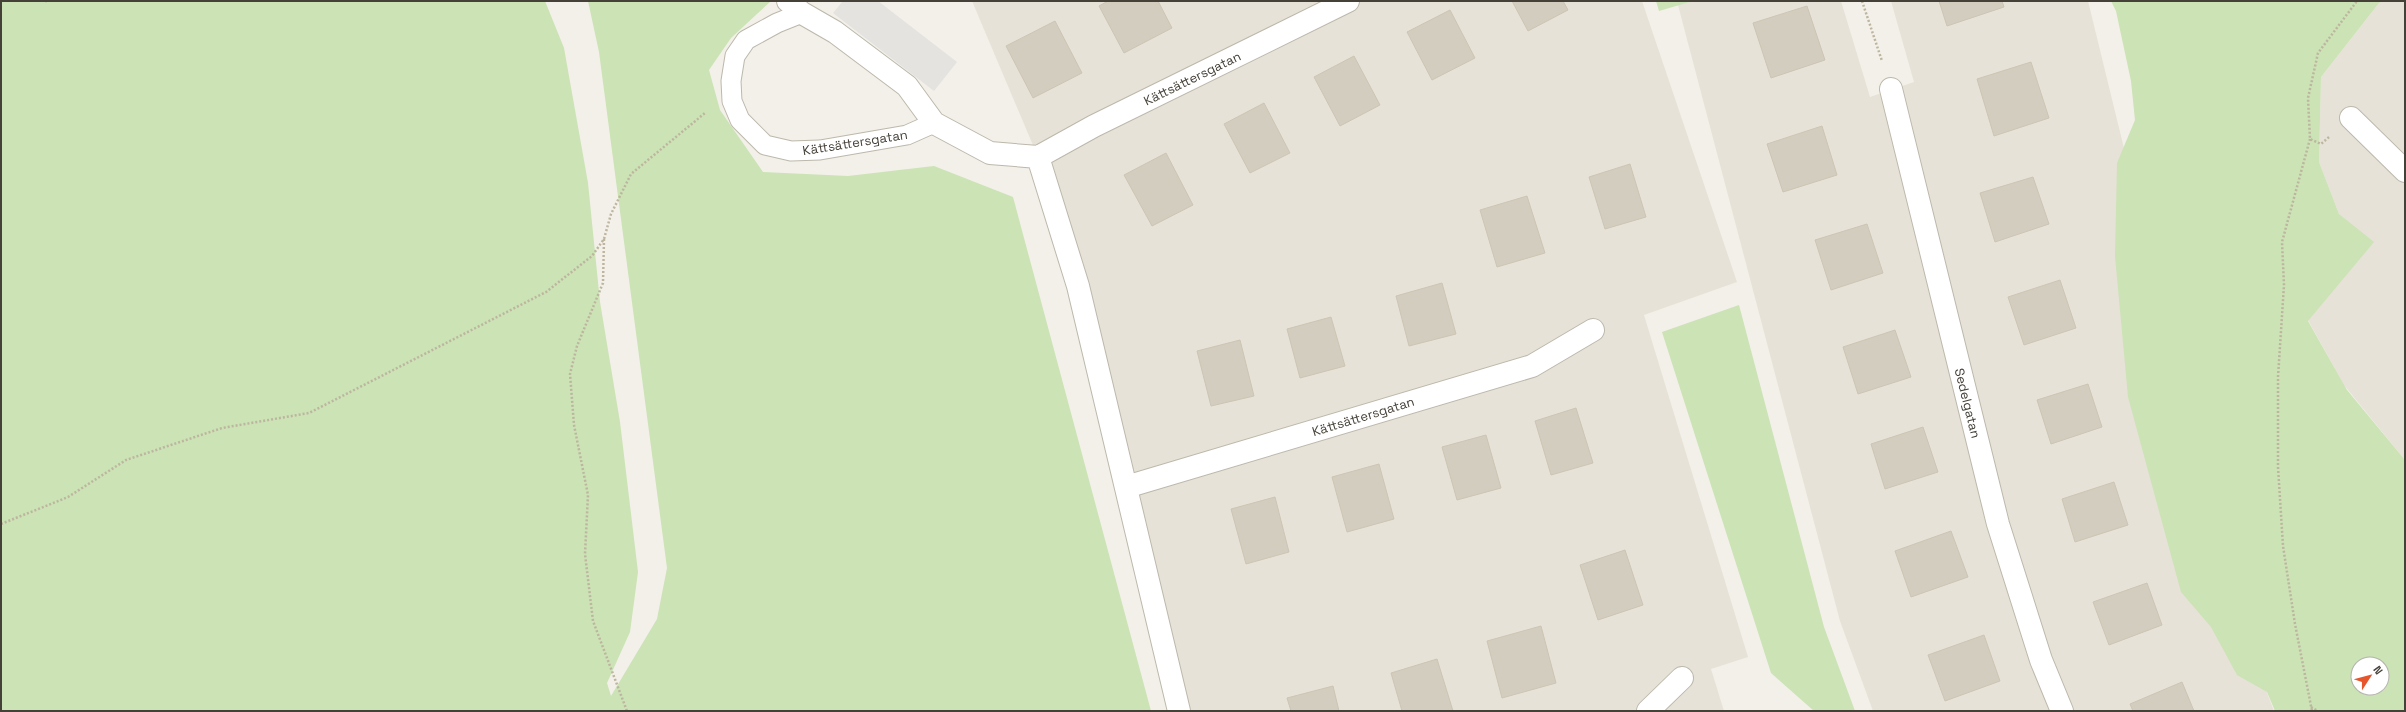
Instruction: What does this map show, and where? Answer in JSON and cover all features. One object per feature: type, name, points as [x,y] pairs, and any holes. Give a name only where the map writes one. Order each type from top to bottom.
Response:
[{"type":"street","name":"Kättsättersgatan","points":[[795,7],[835,32],[907,86],[934,123],[990,153],[1038,157],[1094,126],[1348,1]]},
{"type":"street","name":"Sedelgatan","points":[[1891,89],[1998,524],[2041,660],[2062,711]]},
{"type":"street","points":[[2351,118],[2405,171]]},
{"type":"street","points":[[1038,157],[1078,286],[1179,711]]},
{"type":"street","name":"Kättsättersgatan","points":[[1126,487],[1532,366],[1593,330]]},
{"type":"street","points":[[1648,711],[1682,678]]},
{"type":"lane","name":"Kättsättersgatan","points":[[795,7],[777,23],[746,40],[735,56],[731,81],[732,101],[740,120],[765,145],[791,151],[820,150],[907,135],[934,123]]},
{"type":"path","points":[[1862,1],[1891,89]]},
{"type":"path","points":[[2312,711],[2295,624],[2283,546],[2278,467],[2278,399],[2284,285],[2282,242],[2310,139],[2308,98],[2318,53],[2357,1]]},
{"type":"path","points":[[627,711],[593,621],[585,554],[588,495],[574,425],[570,374],[577,346],[603,283],[604,239],[611,214],[631,174],[717,103],[732,101]]},
{"type":"path","points":[[2310,139],[2321,144],[2351,118]]},
{"type":"path","points":[[1,524],[68,497],[126,460],[222,428],[309,413],[546,292],[592,256],[604,239]]},
{"type":"path","points":[[2311,706],[2318,711]]},
{"type":"shaded area","points":[[843,1],[878,1],[957,62],[934,91],[833,13]]},
{"type":"shaded area","points":[[972,1],[1642,1],[1737,282],[1644,315],[1748,657],[1711,669],[1724,711],[1179,711],[1038,157]]},
{"type":"shaded area","points":[[1693,1],[1841,1],[1870,97],[1914,82],[1891,1],[2088,1],[2240,623],[2274,711],[1873,711],[1840,621],[1678,5]]},
{"type":"shaded area","points":[[2383,1],[2405,1],[2405,460],[2344,385],[2308,320],[2372,243],[2339,214],[2319,162],[2321,77],[2379,3]]},
{"type":"green space","points":[[1,1],[545,1],[564,48],[588,183],[600,302],[620,422],[638,572],[630,632],[607,683],[611,696],[657,619],[667,568],[599,52],[588,1],[771,1],[731,38],[709,70],[720,110],[763,172],[848,176],[934,166],[1013,197],[1151,711],[1,711]]},
{"type":"green space","points":[[1656,1],[1693,1],[1659,11]]},
{"type":"green space","points":[[2111,1],[2383,1],[2379,3],[2321,77],[2319,162],[2339,214],[2374,242],[2308,321],[2347,390],[2405,460],[2405,711],[2275,711],[2267,692],[2237,675],[2211,627],[2181,592],[2128,397],[2115,256],[2117,163],[2135,120],[2131,81],[2116,11]]},
{"type":"green space","points":[[1739,305],[1824,627],[1855,711],[1814,711],[1771,673],[1662,332]]},
{"type":"building","points":[[1108,1],[1158,1],[1172,28],[1124,53],[1099,6]]},
{"type":"building","points":[[1512,1],[1563,1],[1568,10],[1528,31]]},
{"type":"building","points":[[1939,1],[2002,1],[2004,7],[1947,26]]},
{"type":"building","points":[[1807,6],[1825,60],[1771,78],[1753,23]]},
{"type":"building","points":[[1450,10],[1475,58],[1432,80],[1407,32]]},
{"type":"building","points":[[1055,21],[1082,73],[1033,98],[1006,46]]},
{"type":"building","points":[[1354,56],[1380,105],[1340,126],[1314,77]]},
{"type":"building","points":[[2031,62],[2049,118],[1994,136],[1977,79]]},
{"type":"building","points":[[1264,103],[1290,153],[1250,173],[1224,124]]},
{"type":"building","points":[[1822,126],[1837,175],[1783,192],[1767,144]]},
{"type":"building","points":[[1166,153],[1193,205],[1152,226],[1124,175]]},
{"type":"building","points":[[1630,164],[1646,217],[1605,229],[1589,177]]},
{"type":"building","points":[[2033,177],[2049,224],[1995,242],[1980,193]]},
{"type":"building","points":[[1527,196],[1545,253],[1497,267],[1480,210]]},
{"type":"building","points":[[1867,224],[1883,273],[1831,290],[1815,240]]},
{"type":"building","points":[[2060,280],[2076,328],[2024,345],[2008,297]]},
{"type":"building","points":[[1442,283],[1456,334],[1409,346],[1396,296]]},
{"type":"building","points":[[1331,317],[1345,366],[1300,378],[1287,329]]},
{"type":"building","points":[[1895,330],[1911,377],[1858,394],[1843,347]]},
{"type":"building","points":[[1240,340],[1254,396],[1211,406],[1197,351]]},
{"type":"building","points":[[2088,384],[2102,427],[2051,444],[2037,400]]},
{"type":"building","points":[[1576,408],[1593,463],[1551,475],[1535,421]]},
{"type":"building","points":[[1923,427],[1938,472],[1885,489],[1871,444]]},
{"type":"building","points":[[1486,435],[1501,488],[1457,500],[1442,447]]},
{"type":"building","points":[[1379,464],[1394,519],[1347,532],[1332,477]]},
{"type":"building","points":[[2114,482],[2128,525],[2075,542],[2062,499]]},
{"type":"building","points":[[1275,497],[1289,552],[1246,564],[1231,509]]},
{"type":"building","points":[[1951,531],[1968,577],[1911,597],[1895,551]]},
{"type":"building","points":[[1625,550],[1643,605],[1598,620],[1580,565]]},
{"type":"building","points":[[2147,583],[2162,625],[2109,645],[2093,602]]},
{"type":"building","points":[[1541,626],[1556,683],[1502,698],[1487,641]]},
{"type":"building","points":[[1984,635],[2000,681],[1945,701],[1928,655]]},
{"type":"building","points":[[1437,659],[1453,711],[1402,711],[1391,673]]},
{"type":"building","points":[[2182,682],[2194,711],[2133,711],[2130,704]]},
{"type":"building","points":[[1333,686],[1339,711],[1291,711],[1287,698]]}]
